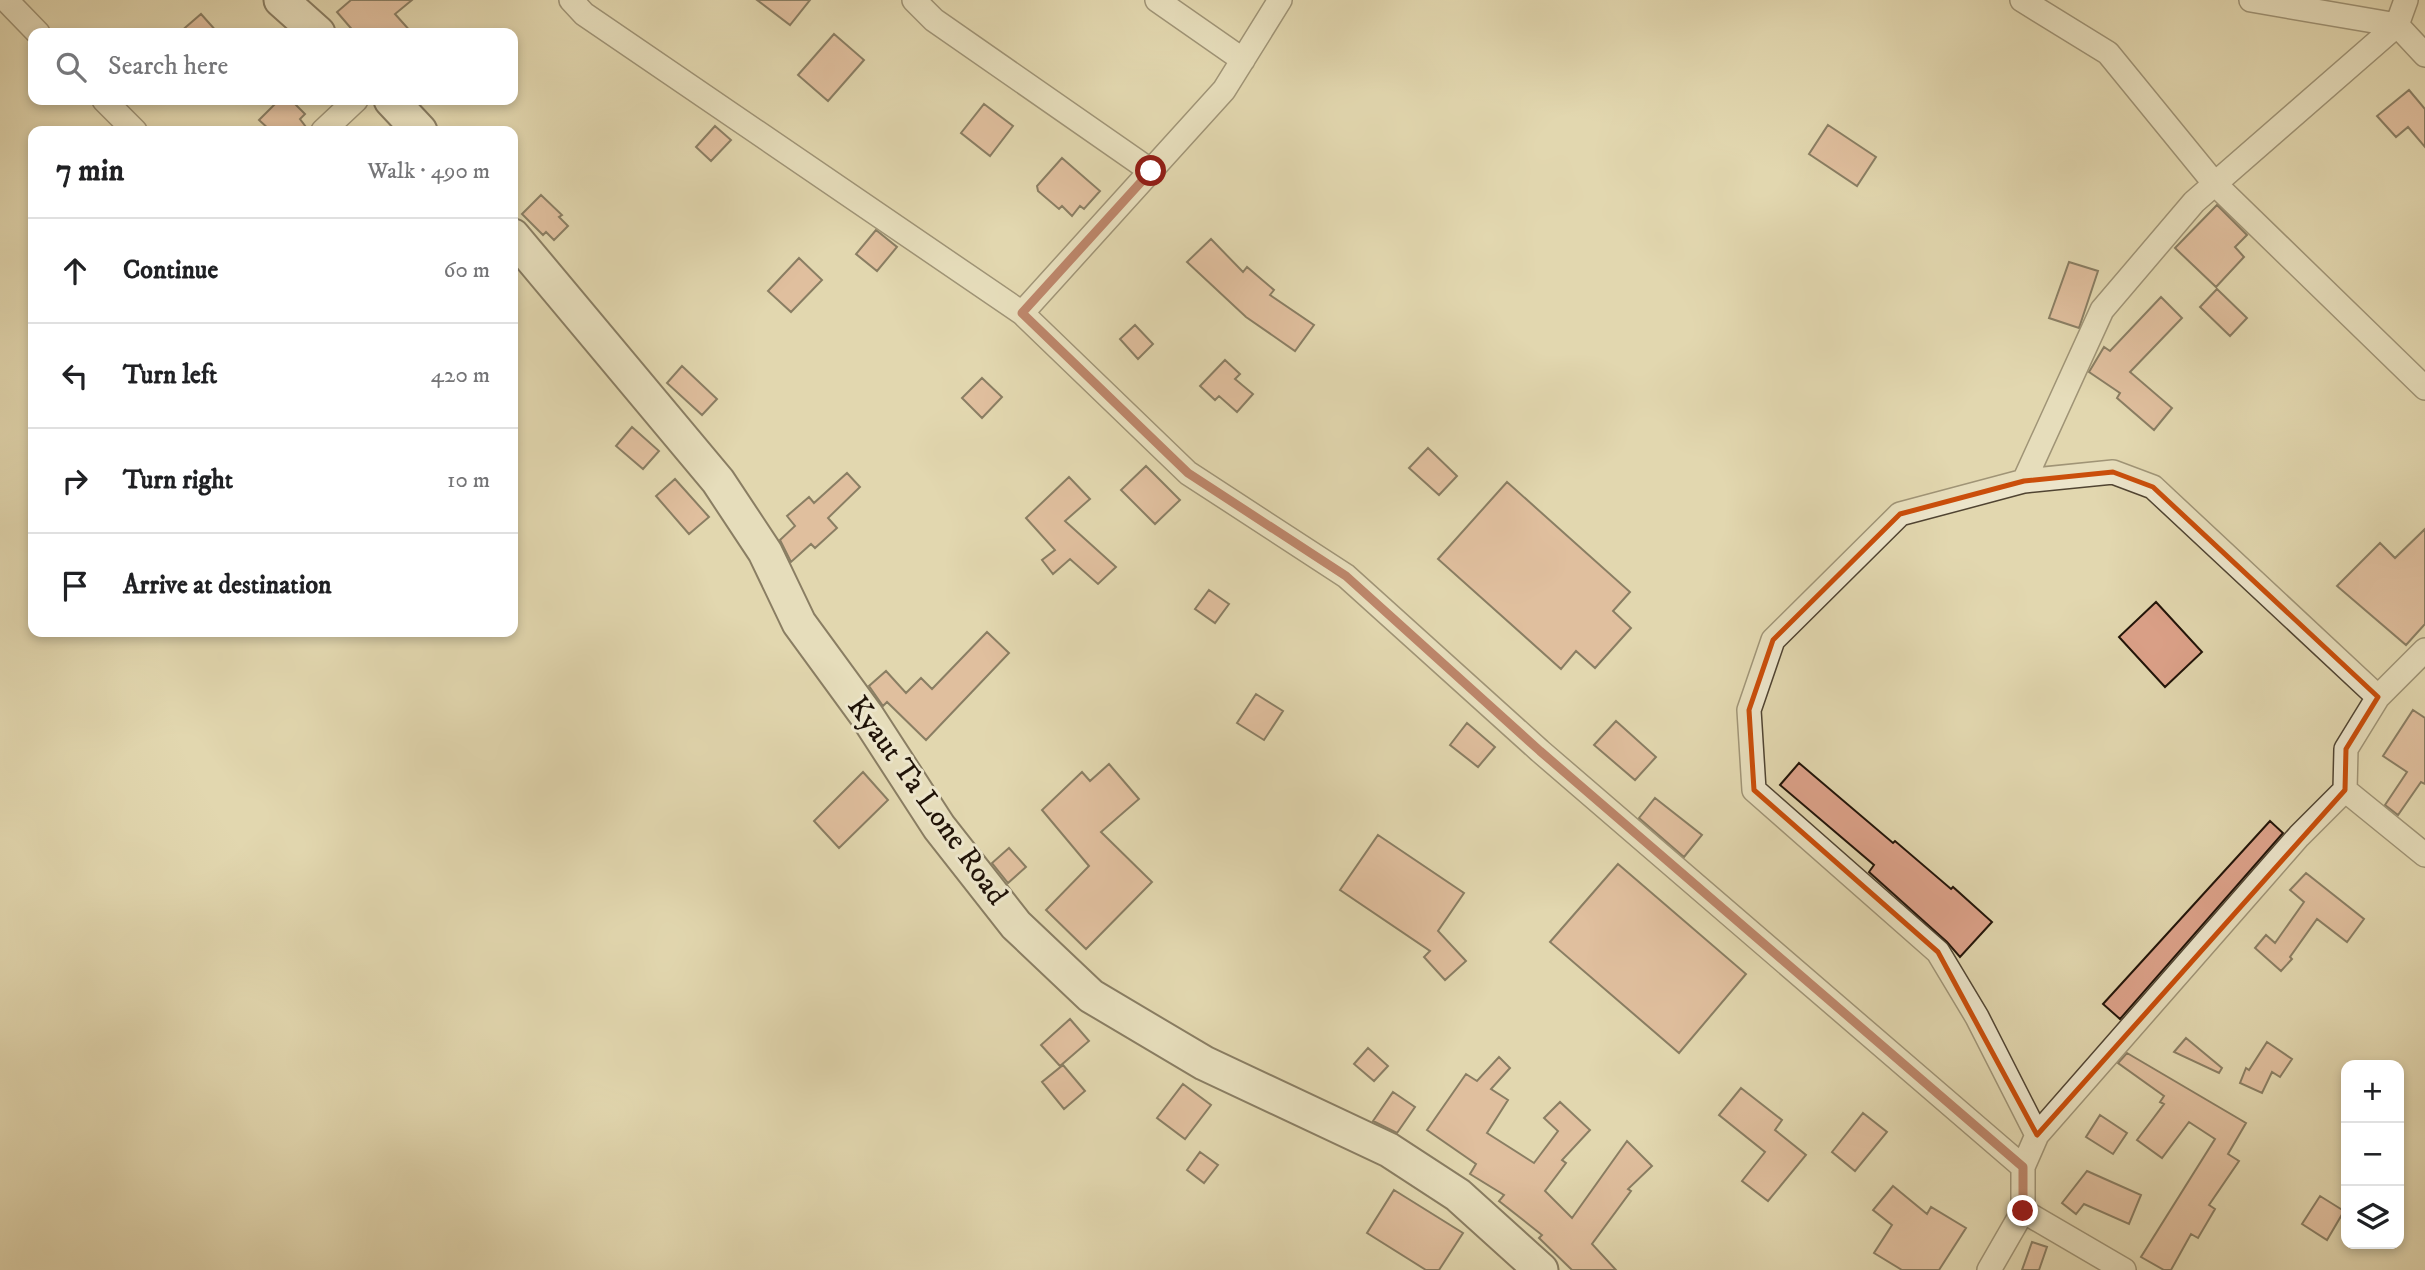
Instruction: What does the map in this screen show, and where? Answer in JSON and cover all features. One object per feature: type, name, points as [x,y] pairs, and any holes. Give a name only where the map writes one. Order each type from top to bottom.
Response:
[{"type":"main road","points":[[281,0],[312,28]]},
{"type":"main road","points":[[396,105],[414,126]]},
{"type":"main road","name":"Kyaut Ta Lone Road","points":[[518,242],[718,481],[765,552],[799,623],[867,716],[939,827],[1016,925],[1091,996],[1204,1063],[1389,1150],[1458,1195],[1541,1270]]},
{"type":"street","points":[[6,0],[33,28]]},
{"type":"street","points":[[571,0],[584,14],[1022,313],[1188,473],[1346,576],[1540,751],[2023,1167]]},
{"type":"street","points":[[914,0],[934,20],[1151,171]]},
{"type":"street","points":[[1157,0],[1243,60]]},
{"type":"street","points":[[1022,313],[1224,90],[1280,0]]},
{"type":"street","points":[[2022,0],[2108,53],[2215,184],[2425,388]]},
{"type":"street","points":[[2251,0],[2397,26],[2425,55]]},
{"type":"street","points":[[2024,481],[2102,310],[2194,202],[2397,26],[2406,0]]},
{"type":"street","points":[[109,105],[130,126]]},
{"type":"street","points":[[328,126],[351,105]]},
{"type":"street","points":[[2037,1135],[1977,1017],[1938,951],[1754,790],[1749,710],[1773,640],[1900,514],[2024,481],[2113,472],[2153,487],[2378,697]]},
{"type":"street","points":[[1989,1270],[2023,1211],[2023,1167],[2037,1135],[2299,836],[2345,790],[2346,749],[2378,697],[2425,650]]},
{"type":"street","points":[[2345,790],[2425,855]]},
{"type":"street","points":[[2023,1211],[2124,1270]]},
{"type":"highlighted area","points":[[2113,472],[2153,487],[2378,697],[2346,749],[2345,790],[2037,1135],[1938,952],[1754,790],[1749,710],[1773,640],[1900,514],[2024,481]]},
{"type":"building","points":[[351,0],[412,0],[395,14],[408,28],[351,28],[337,12]]},
{"type":"building","points":[[757,0],[810,0],[790,25]]},
{"type":"building","points":[[201,14],[214,28],[185,28]]},
{"type":"building","points":[[834,34],[864,60],[828,101],[798,75]]},
{"type":"building","points":[[2409,90],[2425,109],[2425,147],[2408,127],[2396,137],[2377,116]]},
{"type":"building","points":[[984,104],[1013,126],[990,156],[961,133]]},
{"type":"building","points":[[274,105],[296,105],[305,114],[300,119],[305,126],[266,126],[259,120]]},
{"type":"building","points":[[1828,125],[1876,157],[1857,186],[1809,154]]},
{"type":"building","points":[[715,126],[731,140],[711,161],[696,147]]},
{"type":"building","points":[[1062,158],[1100,191],[1084,209],[1080,206],[1072,216],[1062,206],[1059,209],[1038,191],[1037,186]]},
{"type":"building","points":[[541,195],[562,215],[559,217],[568,226],[554,240],[546,232],[543,235],[522,214]]},
{"type":"building","points":[[2217,205],[2247,235],[2235,247],[2244,257],[2216,287],[2175,248]]},
{"type":"building","points":[[876,230],[897,247],[877,271],[856,254]]},
{"type":"building","points":[[1211,239],[1243,272],[1247,267],[1274,290],[1270,295],[1314,325],[1295,351],[1246,317],[1187,262]]},
{"type":"building","points":[[799,258],[822,280],[791,312],[768,291]]},
{"type":"building","points":[[2069,262],[2098,271],[2079,328],[2049,318]]},
{"type":"building","points":[[2217,289],[2247,318],[2230,336],[2200,307]]},
{"type":"building","points":[[2161,297],[2182,318],[2130,372],[2172,408],[2154,430],[2117,398],[2120,393],[2089,372],[2104,347],[2110,351]]},
{"type":"building","points":[[1135,325],[1153,344],[1138,359],[1120,339]]},
{"type":"building","points":[[1225,360],[1240,374],[1235,379],[1253,394],[1237,412],[1219,396],[1215,400],[1200,386]]},
{"type":"building","points":[[682,366],[717,399],[702,415],[667,383]]},
{"type":"building","points":[[982,378],[1002,397],[982,418],[962,398]]},
{"type":"building","points":[[632,427],[659,451],[643,469],[616,446]]},
{"type":"building","points":[[1428,448],[1457,476],[1439,495],[1409,468]]},
{"type":"building","points":[[1146,466],[1180,500],[1155,524],[1121,490]]},
{"type":"building","points":[[847,473],[860,487],[828,518],[837,528],[815,548],[811,544],[791,562],[780,540],[795,526],[787,516],[809,497],[814,503]]},
{"type":"building","points":[[1069,477],[1090,499],[1065,521],[1116,567],[1098,584],[1070,559],[1053,574],[1042,560],[1055,550],[1026,518]]},
{"type":"building","points":[[675,479],[709,517],[689,534],[656,496]]},
{"type":"building","points":[[1507,482],[1630,592],[1613,611],[1631,628],[1595,668],[1576,651],[1561,669],[1438,559]]},
{"type":"building","points":[[2425,529],[2425,624],[2406,645],[2337,586],[2380,543],[2395,558]]},
{"type":"building","points":[[1209,590],[1229,604],[1215,623],[1195,609]]},
{"type":"building","points":[[2156,602],[2202,652],[2165,687],[2119,637]]},
{"type":"building","points":[[987,632],[1009,653],[926,740],[887,702],[883,706],[869,686],[886,671],[906,693],[921,678],[932,689]]},
{"type":"building","points":[[1256,694],[1283,711],[1264,740],[1237,723]]},
{"type":"building","points":[[2413,710],[2425,718],[2425,784],[2421,782],[2398,815],[2385,805],[2407,772],[2383,756]]},
{"type":"building","points":[[1616,721],[1656,757],[1635,780],[1594,745]]},
{"type":"building","points":[[1467,723],[1495,747],[1478,767],[1450,745]]},
{"type":"building","points":[[1799,763],[1893,843],[1895,841],[1951,889],[1953,887],[1992,922],[1960,957],[1869,872],[1874,865],[1780,785]]},
{"type":"building","points":[[1109,764],[1139,799],[1101,832],[1152,882],[1086,949],[1046,910],[1089,866],[1042,810],[1082,772],[1090,781]]},
{"type":"building","points":[[863,772],[888,800],[839,848],[814,821]]},
{"type":"building","points":[[1655,798],[1702,835],[1684,857],[1639,818]]},
{"type":"building","points":[[2270,821],[2283,833],[2120,1019],[2103,1004]]},
{"type":"building","points":[[1378,835],[1464,893],[1438,931],[1466,961],[1445,980],[1424,957],[1430,951],[1340,890]]},
{"type":"building","points":[[1009,848],[1026,867],[1008,883],[992,863]]},
{"type":"building","points":[[1618,864],[1746,974],[1679,1053],[1550,942]]},
{"type":"building","points":[[2306,873],[2364,919],[2347,942],[2317,919],[2290,957],[2292,959],[2281,971],[2255,948],[2266,935],[2275,943],[2304,902],[2290,890]]},
{"type":"building","points":[[1070,1019],[1089,1041],[1060,1066],[1041,1045]]},
{"type":"building","points":[[2186,1038],[2222,1068],[2219,1073],[2174,1052]]},
{"type":"building","points":[[2267,1042],[2292,1059],[2280,1077],[2272,1072],[2262,1093],[2240,1083],[2246,1068],[2249,1070]]},
{"type":"building","points":[[1368,1048],[1388,1066],[1374,1081],[1354,1064]]},
{"type":"building","points":[[2127,1053],[2246,1123],[2228,1154],[2239,1161],[2209,1205],[2215,1209],[2198,1238],[2191,1234],[2171,1270],[2164,1270],[2141,1257],[2215,1139],[2189,1122],[2162,1158],[2137,1140],[2164,1104],[2160,1102],[2164,1096],[2118,1063]]},
{"type":"building","points":[[1499,1057],[1510,1068],[1491,1089],[1508,1100],[1487,1133],[1534,1163],[1558,1131],[1544,1118],[1560,1102],[1590,1130],[1562,1160],[1566,1163],[1545,1191],[1572,1218],[1627,1141],[1652,1166],[1628,1189],[1631,1191],[1592,1244],[1616,1270],[1572,1270],[1539,1238],[1542,1235],[1499,1201],[1504,1195],[1470,1174],[1476,1164],[1427,1130],[1466,1074],[1477,1081]]},
{"type":"building","points":[[1063,1065],[1085,1091],[1064,1109],[1042,1082]]},
{"type":"building","points":[[1183,1084],[1211,1105],[1185,1139],[1157,1118]]},
{"type":"building","points":[[1741,1088],[1782,1120],[1775,1130],[1806,1155],[1768,1201],[1742,1181],[1765,1152],[1719,1115]]},
{"type":"building","points":[[1393,1092],[1415,1107],[1397,1133],[1373,1121]]},
{"type":"building","points":[[1863,1113],[1887,1132],[1855,1171],[1832,1152]]},
{"type":"building","points":[[2100,1115],[2127,1133],[2113,1154],[2086,1137]]},
{"type":"building","points":[[1200,1152],[1218,1165],[1204,1183],[1187,1170]]},
{"type":"building","points":[[2087,1171],[2141,1195],[2129,1224],[2084,1204],[2076,1214],[2062,1203]]},
{"type":"building","points":[[1893,1186],[1927,1214],[1931,1207],[1966,1228],[1939,1270],[1902,1270],[1874,1253],[1892,1225],[1873,1210]]},
{"type":"building","points":[[1394,1190],[1463,1233],[1439,1270],[1426,1270],[1367,1233]]},
{"type":"building","points":[[2320,1196],[2341,1209],[2341,1216],[2327,1240],[2302,1224]]},
{"type":"building","points":[[2032,1242],[2047,1247],[2039,1270],[2022,1270]]},
{"type":"route","points":[[1151,171],[1022,313],[1188,473],[1346,576],[1540,751],[2023,1167],[2023,1211]]}]
